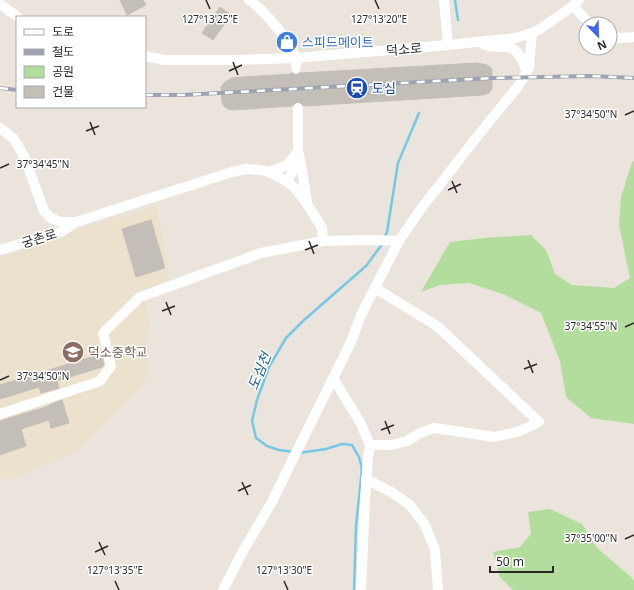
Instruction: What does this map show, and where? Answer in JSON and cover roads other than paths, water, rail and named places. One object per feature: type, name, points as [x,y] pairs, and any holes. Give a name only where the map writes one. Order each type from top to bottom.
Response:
[{"type":"street","points":[[249,0],[257,5],[283,36],[296,58],[296,69]]},
{"type":"street","points":[[444,0],[448,45]]},
{"type":"street","points":[[576,3],[585,16]]},
{"type":"street","name":"덕소로","points":[[146,56],[164,60],[296,58],[514,38],[532,33],[552,21],[576,3]]},
{"type":"street","points":[[0,4],[17,16]]},
{"type":"street","points":[[222,590],[272,502],[351,342],[361,315],[399,241],[420,210],[519,86],[529,68],[532,33]]},
{"type":"street","points":[[618,38],[634,37]]},
{"type":"street","points":[[477,42],[488,46],[511,48],[517,52],[527,72]]},
{"type":"street","points":[[286,181],[295,168],[298,151],[298,108]]},
{"type":"street","points":[[0,128],[14,139],[24,156],[44,211],[51,218],[61,222],[76,222],[232,172],[246,169],[261,170],[269,172],[286,181],[296,189],[322,228],[323,241]]},
{"type":"street","points":[[269,172],[287,165],[298,151]]},
{"type":"street","points":[[298,151],[307,205]]},
{"type":"street","name":"궁촌로","points":[[0,250],[61,232],[76,222]]},
{"type":"street","points":[[0,414],[100,382],[111,366],[104,333],[140,297],[261,253],[323,241],[399,241]]},
{"type":"street","points":[[370,445],[391,445],[407,441],[434,428],[494,437],[520,431],[539,422],[437,326],[375,288]]},
{"type":"street","points":[[333,378],[360,422],[370,445],[366,479],[361,590]]},
{"type":"street","points":[[366,479],[393,493],[410,505],[425,525],[435,550],[438,590]]},
{"type":"waterway","name":"도심천","points":[[455,0],[458,20]]},
{"type":"waterway","name":"도심천","points":[[384,239],[387,232],[398,163],[419,113]]},
{"type":"waterway","name":"도심천","points":[[294,452],[279,450],[267,446],[256,438],[252,421],[257,400],[269,367],[286,338],[304,320],[366,266],[383,243]]},
{"type":"waterway","name":"도심천","points":[[299,453],[326,449],[342,444],[352,445],[359,457],[362,469],[356,526],[354,590]]},
{"type":"tunnel","points":[[296,69],[298,108]]},
{"type":"railway","points":[[146,95],[183,95],[493,78],[590,76],[634,78]]},
{"type":"railway","points":[[0,88],[16,90]]},
{"type":"place","name":"스피드메이트","points":[[287,42]]},
{"type":"place","name":"도심","points":[[357,88]]},
{"type":"place","name":"덕소중학교","points":[[73,352]]}]
